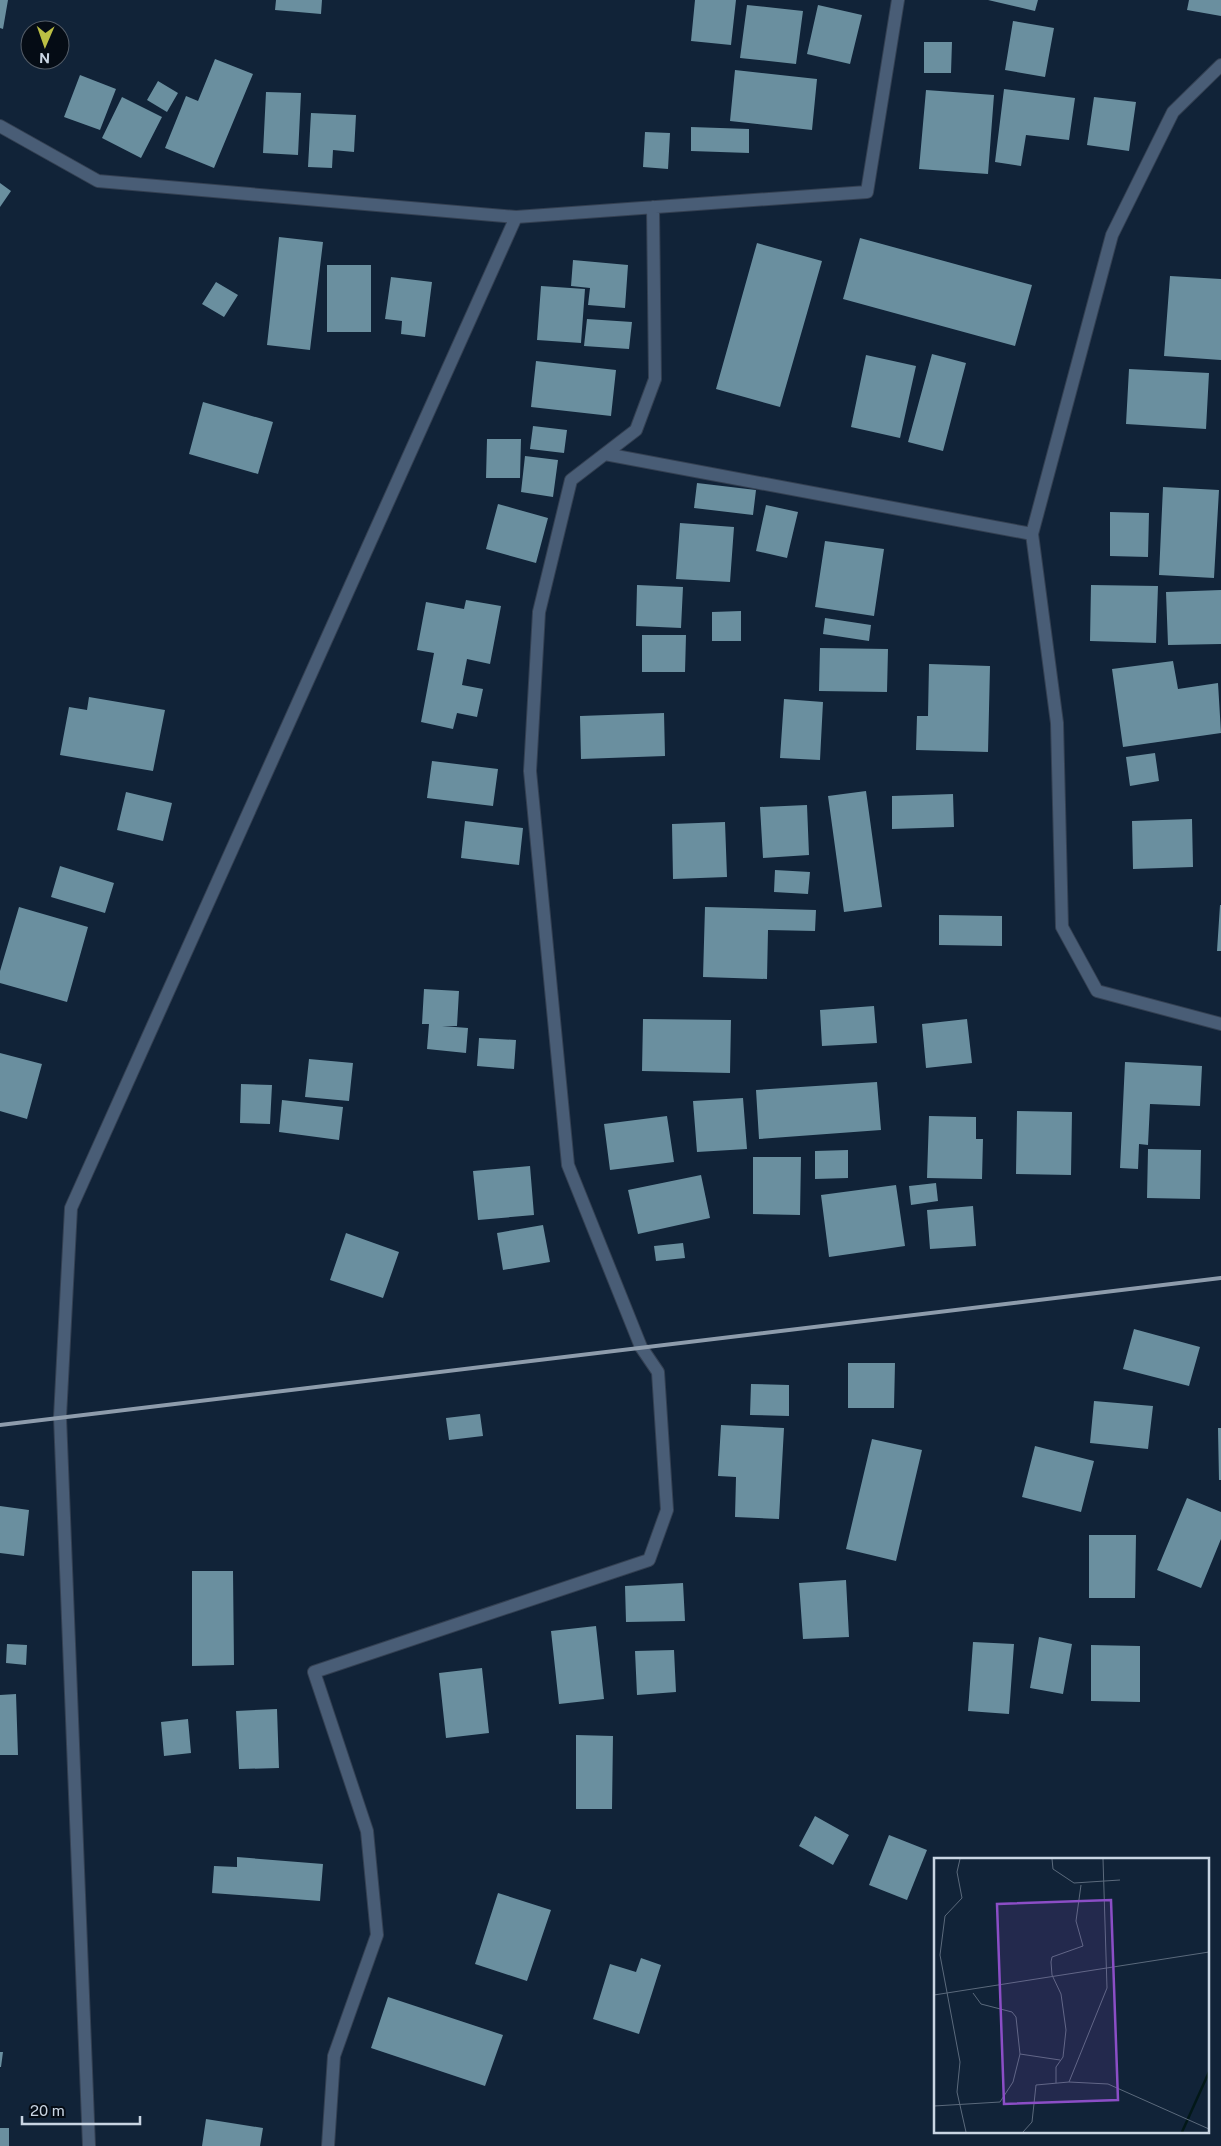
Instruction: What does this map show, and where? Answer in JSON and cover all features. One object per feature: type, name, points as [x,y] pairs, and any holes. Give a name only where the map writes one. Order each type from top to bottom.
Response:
[{"type":"street","points":[[0,126],[98,181],[516,217],[867,192],[898,0]]},
{"type":"street","points":[[1221,65],[1173,112],[1112,235],[1032,534],[1057,723],[1062,927],[1097,991],[1221,1024]]},
{"type":"street","points":[[328,2146],[334,2056],[377,1936],[367,1831],[314,1672],[649,1560],[667,1510],[658,1372],[641,1348],[568,1166],[530,770],[538,612],[571,480],[636,430],[655,379],[653,207]]},
{"type":"street","points":[[89,2146],[60,1417],[71,1208],[516,217]]},
{"type":"street","points":[[605,454],[1032,534]]},
{"type":"building","points":[[0,0],[8,0],[3,29],[0,28]]},
{"type":"building","points":[[276,0],[322,0],[321,14],[275,10]]},
{"type":"building","points":[[695,0],[736,0],[731,45],[691,41]]},
{"type":"building","points":[[988,0],[1038,0],[1035,11]]},
{"type":"building","points":[[1189,0],[1221,0],[1221,16],[1187,10]]},
{"type":"building","points":[[747,5],[803,11],[796,64],[740,58]]},
{"type":"building","points":[[818,5],[862,15],[850,64],[807,54]]},
{"type":"building","points":[[1013,21],[1054,28],[1045,77],[1005,70]]},
{"type":"building","points":[[924,42],[952,42],[951,73],[924,73]]},
{"type":"building","points":[[215,59],[253,74],[214,168],[165,148],[186,96],[198,101]]},
{"type":"building","points":[[735,70],[817,79],[812,130],[730,121]]},
{"type":"building","points":[[80,75],[116,89],[100,130],[64,117]]},
{"type":"building","points":[[158,81],[178,93],[167,112],[147,100]]},
{"type":"building","points":[[1004,89],[1075,98],[1069,140],[1026,135],[1021,166],[995,162]]},
{"type":"building","points":[[926,90],[994,95],[988,174],[919,169]]},
{"type":"building","points":[[266,92],[301,93],[298,155],[263,153]]},
{"type":"building","points":[[122,97],[162,117],[141,158],[102,138]]},
{"type":"building","points":[[1094,97],[1136,102],[1129,151],[1087,145]]},
{"type":"building","points":[[311,113],[356,115],[354,152],[333,150],[332,168],[308,167]]},
{"type":"building","points":[[691,127],[749,129],[749,153],[691,151]]},
{"type":"building","points":[[645,132],[670,133],[668,169],[643,167]]},
{"type":"building","points":[[0,183],[11,191],[0,207]]},
{"type":"building","points":[[279,237],[323,242],[310,350],[267,345]]},
{"type":"building","points":[[860,238],[1032,285],[1015,346],[843,299]]},
{"type":"building","points":[[757,243],[822,261],[780,407],[716,389]]},
{"type":"building","points":[[573,260],[628,265],[625,308],[588,305],[590,288],[571,286]]},
{"type":"building","points":[[327,265],[371,265],[371,332],[327,332]]},
{"type":"building","points":[[1170,276],[1221,279],[1221,360],[1164,356]]},
{"type":"building","points":[[391,277],[432,282],[425,337],[401,334],[402,321],[385,319]]},
{"type":"building","points":[[216,282],[238,295],[224,317],[202,304]]},
{"type":"building","points":[[541,286],[585,289],[581,343],[537,340]]},
{"type":"building","points":[[587,319],[632,322],[629,349],[584,346]]},
{"type":"building","points":[[932,354],[966,363],[943,451],[908,442]]},
{"type":"building","points":[[866,355],[916,366],[900,438],[851,427]]},
{"type":"building","points":[[536,361],[616,370],[611,416],[531,407]]},
{"type":"building","points":[[1129,369],[1209,373],[1206,429],[1126,424]]},
{"type":"building","points":[[203,402],[273,422],[258,474],[189,454]]},
{"type":"building","points":[[533,426],[567,430],[564,453],[530,449]]},
{"type":"building","points":[[487,439],[521,439],[520,478],[486,478]]},
{"type":"building","points":[[525,456],[558,460],[553,497],[521,492]]},
{"type":"building","points":[[697,483],[756,490],[753,515],[694,508]]},
{"type":"building","points":[[1163,487],[1219,490],[1214,578],[1159,575]]},
{"type":"building","points":[[498,504],[548,518],[536,563],[486,549]]},
{"type":"building","points":[[766,505],[798,512],[787,558],[756,551]]},
{"type":"building","points":[[1110,512],[1149,513],[1148,557],[1110,556]]},
{"type":"building","points":[[680,523],[734,527],[730,582],[676,579]]},
{"type":"building","points":[[825,541],[884,549],[874,616],[815,607]]},
{"type":"building","points":[[637,585],[683,587],[681,628],[636,626]]},
{"type":"building","points":[[1091,585],[1158,586],[1156,643],[1090,641]]},
{"type":"building","points":[[1221,590],[1221,644],[1168,645],[1166,592]]},
{"type":"building","points":[[466,600],[501,606],[490,664],[467,659],[462,685],[483,689],[477,717],[457,713],[453,729],[421,722],[434,653],[417,650],[426,602],[464,609]]},
{"type":"building","points":[[741,611],[741,641],[712,641],[712,612]]},
{"type":"building","points":[[825,618],[871,625],[869,641],[823,634]]},
{"type":"building","points":[[642,635],[686,635],[685,672],[642,672]]},
{"type":"building","points":[[820,648],[888,649],[887,692],[819,691]]},
{"type":"building","points":[[1173,661],[1178,689],[1218,683],[1221,733],[1123,747],[1112,669]]},
{"type":"building","points":[[929,664],[990,666],[988,752],[916,750],[917,716],[928,716]]},
{"type":"building","points":[[89,697],[165,710],[153,771],[60,755],[69,707],[87,710]]},
{"type":"building","points":[[784,699],[823,702],[820,760],[780,758]]},
{"type":"building","points":[[664,713],[665,756],[581,759],[580,716]]},
{"type":"building","points":[[1155,753],[1159,781],[1130,786],[1126,757]]},
{"type":"building","points":[[432,761],[498,769],[493,806],[427,798]]},
{"type":"building","points":[[866,791],[882,907],[844,912],[828,796]]},
{"type":"building","points":[[126,792],[172,803],[163,841],[117,830]]},
{"type":"building","points":[[953,794],[954,827],[892,829],[892,796]]},
{"type":"building","points":[[807,805],[809,855],[763,858],[760,807]]},
{"type":"building","points":[[1192,819],[1193,867],[1133,869],[1132,821]]},
{"type":"building","points":[[465,821],[523,828],[519,865],[461,858]]},
{"type":"building","points":[[725,822],[727,877],[673,879],[672,824]]},
{"type":"building","points":[[60,866],[114,883],[105,913],[51,897]]},
{"type":"building","points":[[775,870],[810,872],[808,894],[774,892]]},
{"type":"building","points":[[1220,905],[1221,951],[1217,951]]},
{"type":"building","points":[[19,907],[88,927],[67,1002],[0,983],[0,971]]},
{"type":"building","points":[[705,907],[816,910],[815,931],[768,930],[767,979],[703,977]]},
{"type":"building","points":[[939,915],[1002,916],[1002,946],[939,945]]},
{"type":"building","points":[[424,989],[459,991],[457,1026],[442,1026],[468,1028],[466,1053],[427,1049],[429,1024],[422,1024]]},
{"type":"building","points":[[874,1006],[877,1043],[822,1046],[820,1010]]},
{"type":"building","points":[[643,1019],[731,1020],[730,1073],[642,1071]]},
{"type":"building","points":[[967,1019],[972,1063],[926,1068],[922,1024]]},
{"type":"building","points":[[479,1038],[516,1040],[514,1069],[477,1066]]},
{"type":"building","points":[[0,1053],[42,1064],[27,1119],[0,1111]]},
{"type":"building","points":[[309,1059],[353,1063],[349,1101],[305,1097]]},
{"type":"building","points":[[1125,1062],[1202,1066],[1200,1106],[1150,1104],[1148,1145],[1139,1144],[1138,1169],[1120,1168]]},
{"type":"building","points":[[877,1082],[881,1130],[759,1139],[756,1090]]},
{"type":"building","points":[[241,1084],[272,1085],[270,1124],[240,1123]]},
{"type":"building","points":[[743,1098],[747,1149],[697,1152],[693,1101]]},
{"type":"building","points":[[282,1100],[343,1107],[339,1140],[279,1132]]},
{"type":"building","points":[[1017,1111],[1072,1112],[1071,1175],[1016,1174]]},
{"type":"building","points":[[667,1116],[674,1162],[610,1170],[604,1124]]},
{"type":"building","points":[[929,1116],[976,1117],[976,1139],[983,1139],[982,1179],[927,1178]]},
{"type":"building","points":[[1148,1149],[1201,1150],[1200,1199],[1147,1198]]},
{"type":"building","points":[[848,1150],[848,1178],[815,1179],[815,1151]]},
{"type":"building","points":[[753,1157],[801,1157],[800,1215],[753,1214]]},
{"type":"building","points":[[530,1166],[534,1215],[478,1220],[473,1171]]},
{"type":"building","points":[[701,1175],[710,1218],[638,1234],[628,1190]]},
{"type":"building","points":[[936,1183],[938,1201],[911,1205],[909,1186]]},
{"type":"building","points":[[896,1185],[905,1246],[829,1257],[821,1195]]},
{"type":"building","points":[[973,1206],[976,1246],[930,1249],[927,1210]]},
{"type":"building","points":[[543,1225],[550,1262],[503,1270],[497,1233]]},
{"type":"building","points":[[346,1233],[399,1252],[383,1298],[330,1280]]},
{"type":"building","points":[[683,1243],[685,1258],[656,1261],[654,1246]]},
{"type":"building","points":[[1134,1329],[1200,1347],[1189,1386],[1123,1369]]},
{"type":"building","points":[[848,1363],[895,1363],[894,1408],[848,1408]]},
{"type":"building","points":[[751,1384],[789,1385],[789,1416],[750,1415]]},
{"type":"building","points":[[1094,1401],[1153,1406],[1148,1449],[1090,1443]]},
{"type":"building","points":[[480,1414],[483,1436],[449,1440],[446,1418]]},
{"type":"building","points":[[721,1425],[784,1428],[779,1519],[735,1517],[736,1477],[718,1476]]},
{"type":"building","points":[[1218,1428],[1221,1428],[1221,1480],[1219,1480]]},
{"type":"building","points":[[872,1439],[922,1450],[896,1561],[846,1549]]},
{"type":"building","points":[[1035,1446],[1094,1461],[1081,1512],[1022,1497]]},
{"type":"building","points":[[1187,1498],[1221,1512],[1221,1539],[1201,1588],[1157,1570]]},
{"type":"building","points":[[0,1506],[29,1510],[24,1556],[0,1553]]},
{"type":"building","points":[[1089,1535],[1136,1535],[1135,1598],[1089,1598]]},
{"type":"building","points":[[192,1571],[233,1571],[234,1665],[192,1666]]},
{"type":"building","points":[[846,1580],[849,1637],[803,1639],[799,1583]]},
{"type":"building","points":[[683,1583],[685,1621],[626,1622],[625,1586]]},
{"type":"building","points":[[596,1626],[604,1699],[559,1704],[551,1631]]},
{"type":"building","points":[[1039,1637],[1072,1644],[1063,1694],[1030,1688]]},
{"type":"building","points":[[973,1642],[1014,1644],[1009,1714],[968,1711]]},
{"type":"building","points":[[7,1644],[27,1645],[26,1665],[6,1663]]},
{"type":"building","points":[[1091,1645],[1140,1646],[1140,1702],[1091,1701]]},
{"type":"building","points":[[674,1650],[676,1692],[637,1695],[635,1651]]},
{"type":"building","points":[[482,1668],[489,1733],[446,1738],[439,1673]]},
{"type":"building","points":[[16,1694],[18,1755],[0,1755],[0,1695]]},
{"type":"building","points":[[277,1709],[279,1768],[239,1769],[236,1711]]},
{"type":"building","points":[[188,1719],[191,1753],[164,1756],[161,1722]]},
{"type":"building","points":[[576,1735],[613,1736],[612,1809],[576,1809]]},
{"type":"building","points":[[815,1816],[849,1835],[833,1865],[799,1846]]},
{"type":"building","points":[[889,1835],[927,1850],[907,1900],[869,1885]]},
{"type":"building","points":[[237,1857],[323,1864],[320,1901],[212,1893],[214,1866],[237,1867]]},
{"type":"building","points":[[498,1893],[551,1910],[527,1981],[475,1964]]},
{"type":"building","points":[[641,1958],[661,1965],[639,2034],[593,2019],[610,1964],[636,1972]]},
{"type":"building","points":[[388,1997],[503,2035],[485,2086],[371,2048]]},
{"type":"building","points":[[0,2052],[3,2052],[1,2067],[0,2067]]},
{"type":"building","points":[[206,2119],[263,2128],[260,2146],[202,2146]]},
{"type":"building","points":[[0,2128],[9,2128],[9,2146],[0,2146]]},
{"type":"railway","points":[[0,1425],[1221,1278]]}]
